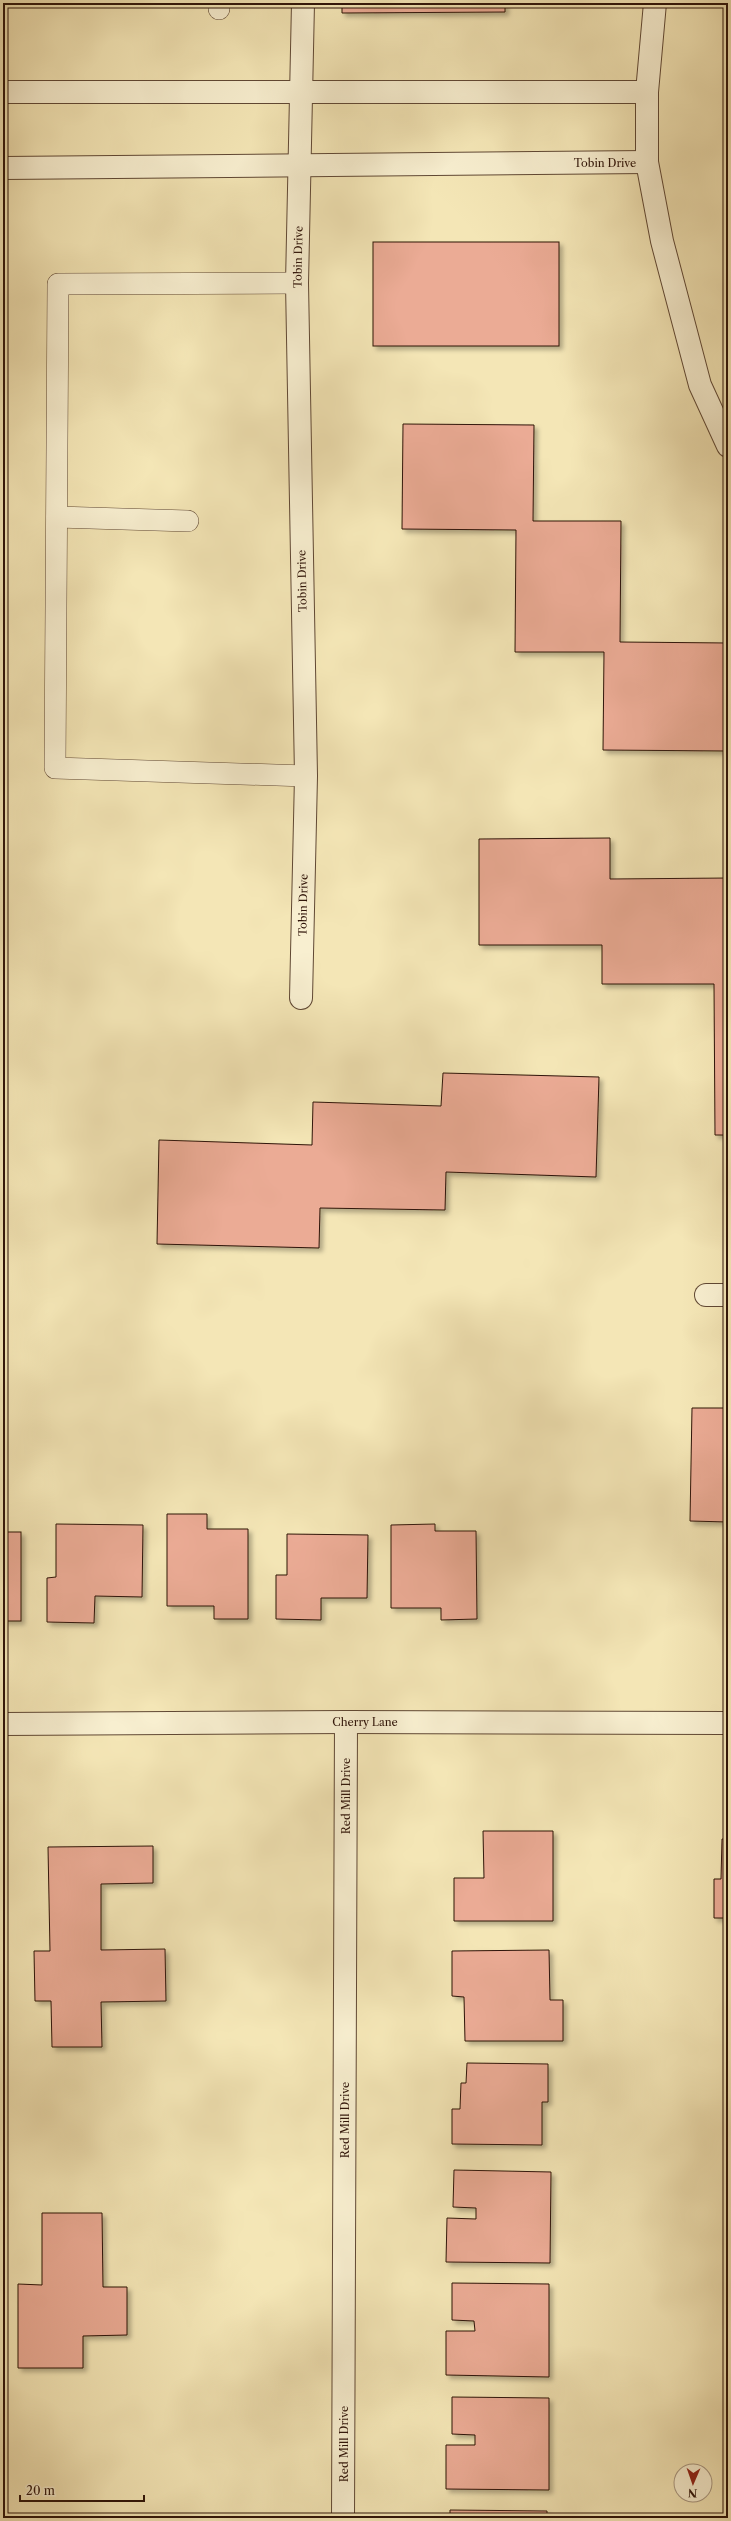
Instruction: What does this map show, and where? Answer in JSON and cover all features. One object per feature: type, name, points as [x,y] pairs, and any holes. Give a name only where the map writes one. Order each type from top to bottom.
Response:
[{"type":"street","name":"Tobin Drive","points":[[301,998],[306,776],[297,283],[303,3]]},
{"type":"street","name":"Tobin Drive","points":[[655,3],[647,92],[647,162],[662,241],[700,385],[728,446]]},
{"type":"street","points":[[3,92],[647,92]]},
{"type":"street","name":"Tobin Drive","points":[[3,168],[299,164],[647,162]]},
{"type":"street","points":[[706,1295],[728,1295]]},
{"type":"street","name":"Cherry Lane","points":[[3,1724],[346,1722],[728,1723]]},
{"type":"street","name":"Red Mill Drive","points":[[343,2518],[346,1722]]},
{"type":"lane","points":[[297,283],[58,284],[55,768],[306,776]]},
{"type":"lane","points":[[56,517],[188,520]]},
{"type":"building","points":[[342,3],[505,3],[505,12],[342,13]]},
{"type":"building","points":[[373,242],[559,242],[559,346],[373,346]]},
{"type":"building","points":[[403,424],[534,425],[533,521],[621,521],[620,642],[728,643],[728,751],[603,750],[604,652],[515,652],[516,530],[402,529]]},
{"type":"building","points":[[610,838],[610,879],[728,878],[728,1135],[715,1135],[714,984],[602,984],[602,945],[479,945],[479,839]]},
{"type":"building","points":[[443,1073],[599,1077],[596,1177],[446,1172],[445,1210],[320,1208],[319,1248],[157,1244],[159,1140],[312,1145],[313,1102],[441,1106]]},
{"type":"building","points":[[692,1408],[728,1408],[728,1522],[690,1521]]},
{"type":"building","points":[[167,1514],[207,1514],[207,1529],[248,1529],[248,1619],[214,1619],[214,1606],[167,1606]]},
{"type":"building","points":[[56,1524],[143,1525],[142,1597],[95,1596],[94,1623],[47,1622],[47,1578],[56,1577]]},
{"type":"building","points":[[435,1524],[435,1531],[476,1531],[477,1619],[441,1620],[441,1608],[391,1608],[391,1525]]},
{"type":"building","points":[[3,1532],[21,1532],[21,1621],[3,1621]]},
{"type":"building","points":[[287,1534],[368,1535],[367,1598],[321,1598],[321,1620],[276,1619],[276,1575],[287,1575]]},
{"type":"building","points":[[483,1831],[553,1831],[553,1921],[454,1921],[454,1878],[484,1878]]},
{"type":"building","points":[[722,1839],[728,1839],[728,1918],[714,1918],[714,1879],[721,1879]]},
{"type":"building","points":[[153,1846],[153,1883],[101,1884],[101,1950],[165,1949],[166,2001],[101,2002],[102,2047],[52,2047],[51,2001],[35,2001],[34,1951],[50,1951],[48,1847]]},
{"type":"building","points":[[549,1950],[550,2000],[563,2000],[563,2041],[465,2041],[464,1997],[452,1996],[452,1951]]},
{"type":"building","points":[[467,2063],[548,2064],[548,2102],[542,2102],[542,2145],[452,2144],[452,2109],[460,2109],[461,2083],[466,2083]]},
{"type":"building","points":[[454,2170],[551,2172],[550,2263],[446,2262],[447,2218],[476,2219],[476,2208],[453,2207]]},
{"type":"building","points":[[42,2213],[102,2213],[103,2287],[127,2287],[127,2335],[83,2336],[83,2368],[18,2368],[18,2284],[42,2285]]},
{"type":"building","points":[[452,2283],[549,2284],[549,2377],[446,2375],[446,2331],[475,2331],[474,2321],[452,2320]]},
{"type":"building","points":[[452,2397],[549,2398],[549,2490],[446,2489],[446,2445],[475,2445],[475,2435],[452,2434]]},
{"type":"building","points":[[725,2452],[728,2452],[728,2491],[725,2491]]},
{"type":"building","points":[[450,2510],[547,2511],[547,2518],[450,2518]]}]
